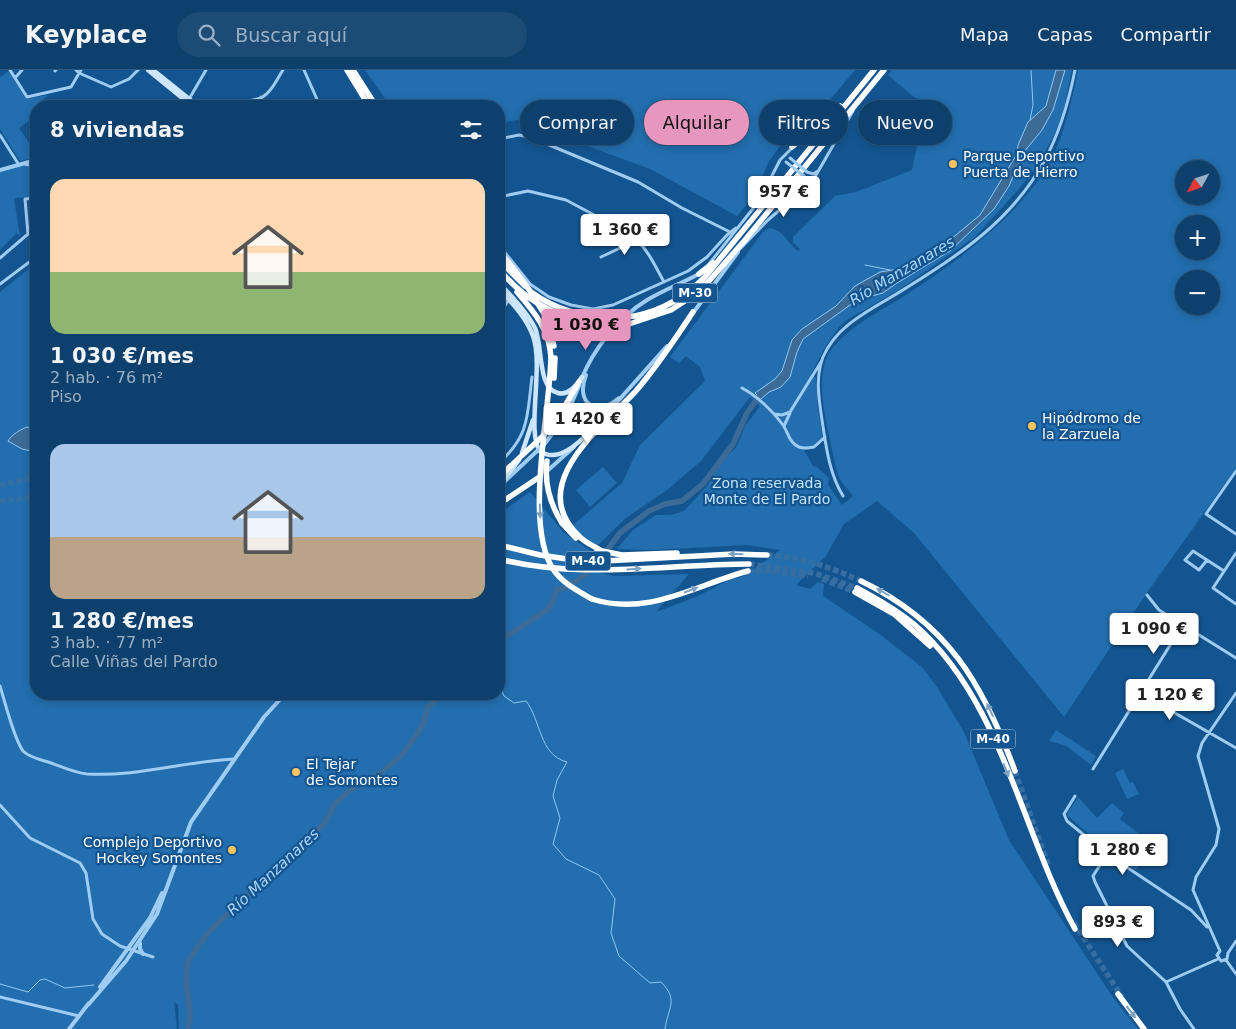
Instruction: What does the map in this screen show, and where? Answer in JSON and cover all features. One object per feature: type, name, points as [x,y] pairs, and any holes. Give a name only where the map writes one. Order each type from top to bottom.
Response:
[{"type":"highway","points":[[347,70],[365,100]]},
{"type":"highway","points":[[353,70],[372,100]]},
{"type":"highway","name":"M-30","points":[[505,267],[544,301],[572,313],[588,317],[634,316],[657,310],[678,300],[705,277],[874,70]]},
{"type":"highway","name":"M-30","points":[[505,276],[542,307],[564,317],[586,323],[606,325],[630,324],[658,316],[681,305],[709,280],[745,240],[884,70]]},
{"type":"highway","points":[[792,147],[840,107],[859,84],[869,76]]},
{"type":"highway","points":[[855,109],[862,97]]},
{"type":"highway","points":[[739,250],[745,240]]},
{"type":"highway","points":[[699,274],[720,257]]},
{"type":"highway","points":[[505,258],[532,294],[548,320],[552,332],[553,358],[546,466],[549,496],[556,513],[571,534],[588,546],[622,555],[679,555],[700,552],[706,555],[767,555]]},
{"type":"highway","points":[[510,282],[541,320],[553,358],[539,496],[541,529],[549,561],[554,570],[568,584],[592,600],[615,605],[658,602],[748,571]]},
{"type":"highway","points":[[600,550],[582,539],[567,521],[563,512],[560,494],[564,476],[578,451],[649,375],[693,312]]},
{"type":"highway","points":[[505,471],[543,436],[559,416],[580,380]]},
{"type":"highway","points":[[505,501],[538,478]]},
{"type":"highway","name":"M-40","points":[[505,546],[540,555],[574,560],[604,561],[679,555]]},
{"type":"highway","name":"M-40","points":[[505,560],[536,566],[606,570],[749,564]]},
{"type":"highway","name":"M-40","points":[[862,581],[901,603],[921,618],[957,656],[986,701],[1016,771]]},
{"type":"highway","name":"M-40","points":[[856,590],[879,600],[914,625],[949,661],[973,698],[1001,757],[1053,886],[1075,929]]},
{"type":"highway","points":[[1118,994],[1144,1029]]},
{"type":"main road","points":[[148,70],[183,100]]},
{"type":"main road","points":[[153,70],[184,100]]},
{"type":"main road","points":[[505,290],[523,310],[534,327],[540,347],[542,371],[546,384],[551,390],[559,394],[568,392],[580,380]]},
{"type":"main road","points":[[505,296],[525,320],[534,339],[538,359],[535,442],[540,451],[557,456],[564,453],[603,418]]},
{"type":"main road","points":[[505,479],[516,465],[527,444],[536,392]]},
{"type":"street","points":[[10,70],[27,97],[71,87],[79,71],[111,87],[129,79],[138,70]]},
{"type":"street","points":[[15,78],[22,70]]},
{"type":"street","points":[[190,100],[206,70]]},
{"type":"street","points":[[304,70],[317,100]]},
{"type":"street","points":[[784,426],[790,412],[829,346],[852,321],[944,264],[982,236],[1023,194],[1043,167],[1058,133],[1068,106],[1076,70]]},
{"type":"street","points":[[246,100],[261,97],[268,92],[283,71]]},
{"type":"street","points":[[538,478],[571,450],[630,390],[693,312],[739,250],[781,208],[803,191],[820,170],[855,109]]},
{"type":"street","points":[[0,135],[20,165]]},
{"type":"street","points":[[505,138],[525,135],[601,166],[638,182],[729,233]]},
{"type":"street","points":[[792,147],[790,158],[807,172],[813,174],[820,170]]},
{"type":"street","points":[[505,480],[542,447],[566,414],[580,380],[598,348],[629,314],[652,298],[699,274],[759,201],[780,160],[792,147]]},
{"type":"street","points":[[0,170],[30,162]]},
{"type":"street","points":[[774,170],[780,164],[786,162],[804,176],[807,184],[803,191]]},
{"type":"street","points":[[20,165],[30,165]]},
{"type":"street","points":[[505,196],[528,191],[566,200],[630,234],[648,251],[664,282]]},
{"type":"street","points":[[0,258],[28,234],[25,199],[30,199]]},
{"type":"street","points":[[505,253],[530,284],[549,298],[571,306],[593,308],[613,305],[696,266],[736,228]]},
{"type":"street","points":[[601,257],[620,248],[630,234]]},
{"type":"street","points":[[712,259],[722,241]]},
{"type":"street","points":[[0,277],[2,283],[30,262]]},
{"type":"street","points":[[505,305],[509,300]]},
{"type":"street","points":[[823,357],[818,382],[825,437],[834,482],[842,496]]},
{"type":"street","points":[[590,363],[582,386],[582,393],[590,404],[601,408],[606,407],[630,390]]},
{"type":"street","points":[[505,457],[514,449],[522,434],[527,419],[532,377]]},
{"type":"street","points":[[742,388],[750,392],[774,414],[784,426],[793,443],[798,447],[814,447],[825,437]]},
{"type":"street","points":[[774,414],[782,415],[790,412]]},
{"type":"street","points":[[1236,471],[1206,514],[1236,534]]},
{"type":"street","points":[[1207,560],[1199,570],[1186,560],[1193,551],[1207,560],[1224,571]]},
{"type":"street","points":[[1236,553],[1214,588],[1236,604]]},
{"type":"street","points":[[1147,595],[1159,610],[1236,658]]},
{"type":"street","points":[[1093,770],[1182,626]]},
{"type":"street","points":[[0,686],[18,740],[24,752],[72,770],[86,774],[150,770],[215,759],[235,759]]},
{"type":"street","points":[[1140,693],[1236,748]]},
{"type":"street","points":[[1220,951],[1194,895],[1194,881],[1216,845],[1219,830],[1198,756],[1200,748],[1236,693]]},
{"type":"street","points":[[144,954],[140,950],[140,943],[157,914],[191,822],[264,717],[280,700]]},
{"type":"street","points":[[1075,796],[1065,812],[1068,821],[1107,854],[1196,915],[1208,928]]},
{"type":"street","points":[[0,805],[30,838],[80,863],[86,873],[93,919],[108,940],[130,950],[152,956]]},
{"type":"street","points":[[1107,854],[1093,876],[1095,882],[1127,946],[1166,982],[1180,1009],[1194,1029]]},
{"type":"street","points":[[130,950],[150,918],[169,880]]},
{"type":"street","points":[[1196,915],[1201,909]]},
{"type":"street","points":[[1196,915],[1203,913]]},
{"type":"street","points":[[69,1029],[150,926]]},
{"type":"street","points":[[1226,960],[1228,952],[1236,941]]},
{"type":"street","points":[[1218,959],[1217,956],[1220,951]]},
{"type":"street","points":[[1220,951],[1228,952]]},
{"type":"street","points":[[1166,982],[1218,959],[1226,960],[1236,974]]},
{"type":"street","points":[[0,997],[79,1016]]},
{"type":"green space","points":[[365,70],[855,70],[830,100],[759,100],[759,145],[781,145],[768,163],[754,196],[737,216],[650,169],[585,145],[634,145],[634,100],[520,100],[520,121],[505,122],[505,100],[386,100]]},
{"type":"green space","name":"Zona reservada Monte de El Pardo","points":[[892,70],[1072,70],[1063,113],[1054,135],[1038,165],[1018,190],[975,237],[900,289],[847,320],[839,327],[811,374],[816,378],[823,441],[814,448],[804,450],[813,466],[817,467],[829,478],[828,485],[842,505],[853,496],[840,480],[827,428],[822,384],[826,360],[838,342],[847,333],[959,258],[999,224],[1034,187],[1053,157],[1058,145],[1078,70],[1236,70],[1236,468],[1146,594],[1064,717],[914,533],[877,501],[844,524],[826,556],[796,585],[810,589],[818,582],[824,584],[823,596],[878,633],[923,668],[937,687],[964,732],[1009,840],[1112,996],[1138,1029],[179,1029],[178,1005],[174,1002],[177,1029],[0,1029],[0,292],[30,268],[30,700],[505,700],[505,510],[530,492],[564,533],[591,551],[576,570],[580,568],[614,576],[689,574],[656,612],[698,596],[727,581],[744,576],[780,550],[747,545],[652,550],[617,549],[633,530],[656,515],[670,515],[684,511],[708,485],[718,466],[737,446],[745,426],[760,406],[750,397],[701,461],[667,490],[626,518],[599,544],[596,546],[587,541],[572,526],[622,483],[640,445],[705,381],[700,367],[686,356],[679,363],[670,357],[763,232],[769,228],[778,231],[798,251],[800,249],[793,242],[793,237],[835,196],[856,192],[912,170],[917,145],[952,145],[952,100],[921,100],[914,97],[888,75]]},
{"type":"green space","points":[[9,71],[27,99],[48,95],[42,100],[30,100],[30,120],[19,128],[30,144],[30,158],[20,161],[0,129],[0,77]]},
{"type":"green space","points":[[19,165],[30,166],[30,197],[14,198],[20,237],[17,233],[0,250],[0,172]]},
{"type":"green space","points":[[603,467],[617,483],[590,507],[576,490]]},
{"type":"green space","points":[[1056,730],[1096,756],[1091,765],[1066,746],[1049,741]]},
{"type":"green space","points":[[1123,769],[1130,783],[1133,782],[1139,794],[1127,799],[1115,773]]},
{"type":"green space","points":[[1078,797],[1097,818],[1112,803],[1124,813],[1120,819],[1150,842],[1151,847],[1136,870],[1109,852],[1068,816],[1067,814]]},
{"type":"water","points":[[1056,70],[1065,70],[1053,110],[1042,130],[1023,153],[1009,186],[994,209],[950,251],[883,293],[857,300],[803,339],[790,377],[781,387],[769,392],[761,399],[755,393],[775,379],[782,371],[792,340],[802,329],[836,306],[855,286],[880,272],[898,269],[913,263],[944,245],[980,215],[1017,154],[1018,145],[1028,122],[1046,106]]},
{"type":"water","points":[[30,428],[30,451],[22,449],[8,441],[16,432]]},
{"type":"waterway","points":[[1030,120],[1033,105],[1031,70]]},
{"type":"waterway","points":[[865,265],[890,270]]},
{"type":"waterway","name":"Río Manzanares","points":[[505,637],[547,610],[557,589],[562,589],[577,581],[596,565],[620,533],[649,511],[665,504],[682,501],[703,484],[733,444],[747,413],[760,395]]},
{"type":"waterway","points":[[505,697],[514,703],[526,701],[546,745],[558,758],[567,762],[557,780],[553,796],[560,818],[553,844],[566,859],[599,875],[615,899],[611,933],[619,956],[650,983],[661,982],[670,994],[671,1004],[665,1029]]},
{"type":"waterway","name":"Río Manzanares","points":[[188,1029],[190,1016],[186,977],[188,961],[207,934],[261,881],[324,824],[335,804],[349,791],[383,771],[403,754],[423,725],[428,707],[437,700]]},
{"type":"waterway","points":[[0,984],[28,992],[40,980],[45,979],[65,988],[94,985]]},
{"type":"tunnel","points":[[0,485],[30,478]]},
{"type":"tunnel","points":[[0,501],[30,498]]},
{"type":"tunnel","points":[[767,555],[792,558],[815,564],[861,581]]},
{"type":"tunnel","points":[[749,564],[814,573],[857,588]]},
{"type":"tunnel","points":[[748,571],[767,571],[808,576]]},
{"type":"tunnel","points":[[822,579],[855,592]]},
{"type":"tunnel","points":[[1015,771],[1049,867]]},
{"type":"tunnel","points":[[1074,923],[1122,997]]},
{"type":"place","name":"Parque Deportivo Puerta de Hierro","points":[[953,164]]},
{"type":"place","name":"Hipódromo de la Zarzuela","points":[[1032,426]]},
{"type":"place","name":"El Tejar de Somontes","points":[[296,772]]},
{"type":"place","name":"Complejo Deportivo Hockey Somontes","points":[[232,850]]}]
